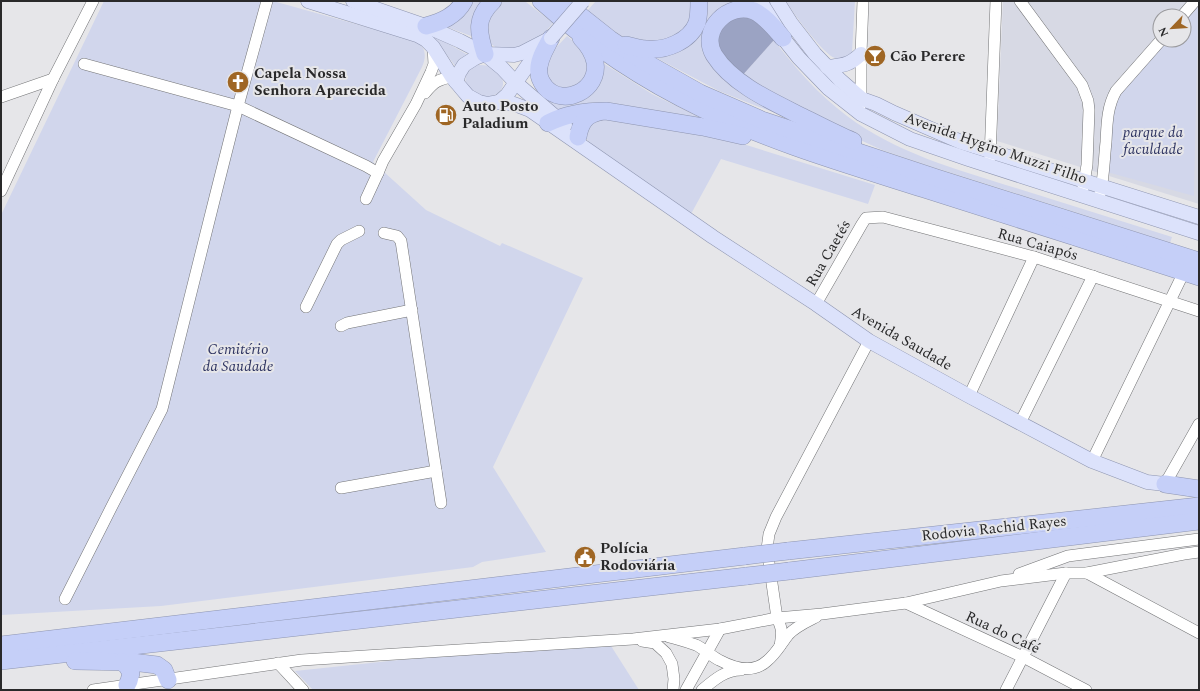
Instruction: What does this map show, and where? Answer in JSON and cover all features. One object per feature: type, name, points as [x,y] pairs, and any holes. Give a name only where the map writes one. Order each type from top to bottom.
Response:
[{"type":"highway","points":[[426,26],[441,22],[450,16],[464,1]]},
{"type":"highway","points":[[485,54],[479,29],[481,16],[485,9],[493,1]]},
{"type":"highway","points":[[533,1],[558,7],[588,46],[595,64],[595,73],[585,90],[576,95],[558,95],[549,91],[542,83],[539,73],[539,63],[551,38]]},
{"type":"highway","points":[[541,1],[558,7],[672,78],[700,93],[762,120],[937,178],[1199,261]]},
{"type":"highway","points":[[610,39],[624,45],[648,49],[658,49],[682,41],[691,33],[697,23],[699,1]]},
{"type":"highway","points":[[783,38],[763,17],[755,11],[745,9],[735,10],[717,21],[712,31],[710,44],[713,54],[736,79],[770,100],[844,138],[937,178]]},
{"type":"highway","points":[[575,30],[626,66],[678,97],[732,123],[833,160],[1192,274]]},
{"type":"highway","points":[[551,116],[592,111],[606,111],[703,127],[833,160]]},
{"type":"highway","points":[[578,137],[579,128],[583,122],[593,114],[606,111]]},
{"type":"highway","points":[[1164,484],[1199,489]]},
{"type":"highway","name":"Rodovia Rachid Rayes","points":[[1,645],[788,551],[1199,506]]},
{"type":"highway","name":"Rodovia Rachid Rayes","points":[[8,660],[747,576],[1199,521]]},
{"type":"highway","points":[[8,660],[122,662],[157,665],[164,670],[163,684]]},
{"type":"highway","points":[[122,662],[131,673],[126,688]]},
{"type":"main road","points":[[308,1],[417,35],[426,40],[433,47],[454,79],[468,96],[478,102],[488,104],[499,102],[551,116]]},
{"type":"main road","points":[[353,1],[426,26],[485,54],[502,68],[551,116],[601,158]]},
{"type":"main road","points":[[499,102],[516,83],[528,65],[583,1]]},
{"type":"main road","name":"Avenida Hygino Muzzi Filho","points":[[760,1],[783,38],[812,72],[846,103],[861,114],[910,139],[1199,233]]},
{"type":"main road","name":"Avenida Hygino Muzzi Filho","points":[[777,1],[791,23],[815,54],[840,80],[862,99],[961,142],[1199,217]]},
{"type":"main road","points":[[454,79],[464,65],[485,54],[514,55],[522,53],[551,38]]},
{"type":"main road","points":[[827,67],[845,65],[853,62],[861,54]]},
{"type":"main road","points":[[528,65],[528,79],[551,116],[578,137],[601,158]]},
{"type":"main road","name":"Avenida Saudade","points":[[601,158],[713,237],[816,304],[868,341],[1092,461],[1147,482],[1164,484]]},
{"type":"street","points":[[1,191],[53,79],[92,1]]},
{"type":"street","points":[[65,599],[162,409],[238,106],[267,1]]},
{"type":"street","points":[[861,114],[863,1]]},
{"type":"street","points":[[990,166],[996,1]]},
{"type":"street","points":[[1020,1],[1082,85],[1085,93],[1089,110],[1085,181],[1081,195]]},
{"type":"street","points":[[366,199],[383,161],[416,104],[434,64],[433,47]]},
{"type":"street","points":[[1099,200],[1102,186],[1107,113],[1112,98],[1116,91],[1154,48]]},
{"type":"street","points":[[84,64],[238,106],[378,173]]},
{"type":"street","points":[[416,104],[435,82],[444,78],[454,79]]},
{"type":"street","points":[[1,97],[53,79]]},
{"type":"street","name":"Rua Caiapós","points":[[866,218],[883,217],[1034,257],[1199,311]]},
{"type":"street","name":"Rua Caetés","points":[[816,304],[866,218]]},
{"type":"street","points":[[306,307],[337,244],[341,240],[359,231]]},
{"type":"street","points":[[384,233],[398,236],[401,241],[441,503]]},
{"type":"street","points":[[969,396],[1034,257]]},
{"type":"street","points":[[1092,461],[1169,301],[1192,274]]},
{"type":"street","points":[[1020,423],[1093,276]]},
{"type":"street","points":[[341,326],[347,323],[412,310]]},
{"type":"street","points":[[780,646],[783,632],[782,626],[777,618],[767,549],[769,534],[782,506],[868,341]]},
{"type":"street","points":[[1164,484],[1199,424]]},
{"type":"street","points":[[341,488],[436,471]]},
{"type":"street","points":[[1001,581],[1068,556],[1199,539]]},
{"type":"street","points":[[93,690],[163,684],[302,660],[634,639],[720,629],[777,618],[822,614],[906,602],[1001,581],[1066,573],[1088,573],[1199,552]]},
{"type":"street","points":[[1006,690],[1066,573]]},
{"type":"street","points":[[1088,573],[1199,633]]},
{"type":"street","name":"Rua do Café","points":[[906,602],[1024,657],[1086,690]]},
{"type":"street","points":[[702,690],[724,673],[733,670],[759,667],[764,664],[775,655],[789,634],[802,624],[822,614]]},
{"type":"street","points":[[686,690],[708,653],[720,629]]},
{"type":"street","points":[[663,636],[697,646],[718,660],[745,669]]},
{"type":"street","points":[[634,639],[655,643],[666,653],[672,664],[674,678],[673,690]]},
{"type":"street","points":[[278,663],[303,690]]},
{"type":"shaded area","points":[[1003,1],[1199,1],[1199,204],[997,141]]},
{"type":"shaded area","points":[[730,16],[756,17],[774,40],[741,77],[715,45],[718,28]]},
{"type":"green space","name":"Cemitério da Saudade","points":[[104,1],[273,1],[413,40],[421,45],[425,55],[422,67],[373,162],[426,210],[500,246],[502,243],[583,278],[493,467],[546,552],[482,562],[473,567],[161,606],[1,615],[1,215]]},
{"type":"green space","points":[[470,1],[486,1],[471,36],[447,27]]},
{"type":"green space","points":[[502,1],[526,2],[553,23],[540,38],[523,49],[497,48],[488,42],[486,21],[495,7]]},
{"type":"green space","points":[[596,1],[691,1],[690,25],[663,44],[625,38],[587,11]]},
{"type":"green space","points":[[703,1],[749,1],[751,4],[705,48],[802,123],[719,91],[651,55],[673,51]]},
{"type":"green space","points":[[786,1],[855,1],[852,52],[850,56],[839,59],[830,55],[809,32]]},
{"type":"green space","name":"parque da faculdade","points":[[1198,5],[1194,196],[1107,172],[1115,99],[1159,48],[1192,48],[1192,11]]},
{"type":"green space","points":[[431,34],[468,55],[458,62],[456,67]]},
{"type":"green space","points":[[567,36],[581,49],[589,66],[582,83],[568,90],[549,83],[545,61]]},
{"type":"green space","points":[[774,40],[799,71],[836,108],[866,129],[886,140],[950,167],[1172,237],[1170,243],[926,165],[882,150],[858,139],[741,77]]},
{"type":"green space","points":[[603,63],[652,94],[715,125],[557,112],[539,91],[563,103]]},
{"type":"green space","points":[[476,65],[489,66],[498,72],[503,82],[502,89],[499,92],[492,96],[485,96],[477,94],[471,90],[467,85],[466,78],[468,71]]},
{"type":"green space","points":[[607,119],[727,139],[875,185],[868,204],[721,159],[691,214],[590,144],[585,136],[592,121]]},
{"type":"green space","points":[[606,638],[639,690],[313,690],[295,671]]},
{"type":"place","name":"Cão Perere","points":[[875,56]]},
{"type":"place","name":"Capela Nossa Senhora Aparecida","points":[[238,82]]},
{"type":"place","name":"Auto Posto Paladium","points":[[446,115]]},
{"type":"place","name":"Polícia Rodoviária","points":[[585,557]]}]
